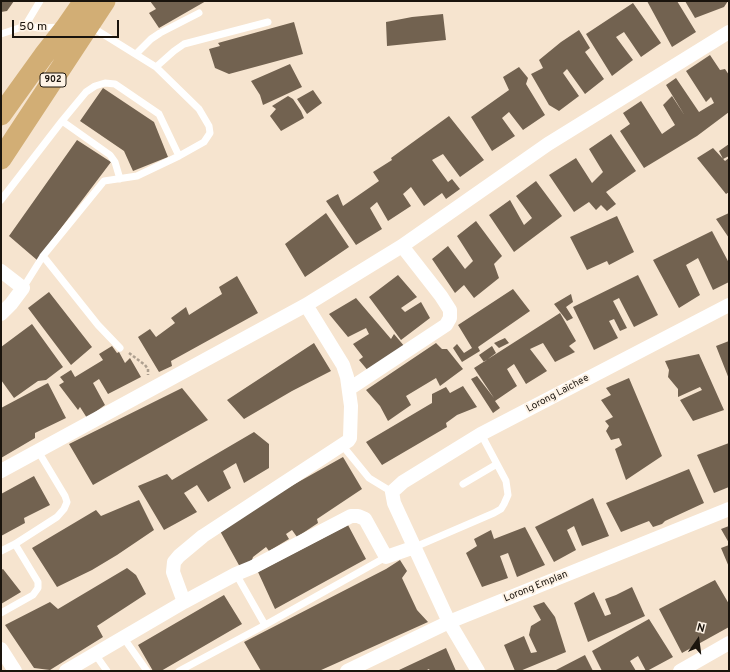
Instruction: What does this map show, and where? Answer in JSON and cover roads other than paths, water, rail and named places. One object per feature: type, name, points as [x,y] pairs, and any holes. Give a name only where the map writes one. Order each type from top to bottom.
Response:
[{"type":"main road","name":"902","points":[[1,115],[84,1]]},
{"type":"main road","name":"902","points":[[1,159],[105,1]]},
{"type":"street","points":[[1,472],[306,305],[402,246],[548,144],[729,32]]},
{"type":"street","points":[[349,389],[446,325],[450,318],[450,310],[444,300],[402,246]]},
{"type":"street","points":[[1,271],[23,288],[12,304],[1,314]]},
{"type":"street","points":[[184,602],[173,572],[174,562],[179,556],[203,536],[348,441],[351,434],[351,406],[347,377],[343,365],[306,305]]},
{"type":"street","name":"Lorong Laichee","points":[[392,492],[404,482],[481,434],[729,305]]},
{"type":"street","points":[[392,492],[394,503],[449,622],[478,671]]},
{"type":"street","name":"Lorong Emplan","points":[[347,671],[449,622],[729,509]]},
{"type":"street","points":[[66,671],[184,602],[351,516],[358,516],[365,519],[386,557],[415,547]]},
{"type":"street","points":[[680,671],[698,666],[729,644]]},
{"type":"street","points":[[1,649],[15,671]]},
{"type":"lane","points":[[26,26],[40,1]]},
{"type":"lane","points":[[136,54],[151,39],[160,33],[199,13]]},
{"type":"lane","points":[[156,67],[184,44],[268,22]]},
{"type":"lane","points":[[23,288],[43,256],[104,181],[137,176],[204,142],[210,133],[209,126],[199,109],[156,67],[88,25]]},
{"type":"lane","points":[[1,34],[26,26],[41,28],[66,27]]},
{"type":"lane","points":[[1,200],[86,92],[95,86],[105,83],[115,84],[160,114],[179,156]]},
{"type":"lane","points":[[62,121],[110,155],[115,162],[120,179]]},
{"type":"lane","points":[[43,256],[98,325],[120,348]]},
{"type":"lane","points":[[415,547],[501,509],[506,500],[508,490],[506,481],[481,434]]},
{"type":"lane","points":[[342,445],[368,478],[392,492]]},
{"type":"lane","points":[[1,551],[15,544],[57,517],[64,509],[67,502],[66,496],[38,451]]},
{"type":"lane","points":[[463,484],[498,464]]},
{"type":"lane","points":[[1,613],[33,595],[38,588],[38,582],[15,544]]},
{"type":"lane","points":[[179,671],[386,557]]},
{"type":"lane","points":[[236,574],[265,625]]},
{"type":"lane","points":[[123,637],[147,671]]},
{"type":"lane","points":[[95,654],[107,671]]}]
